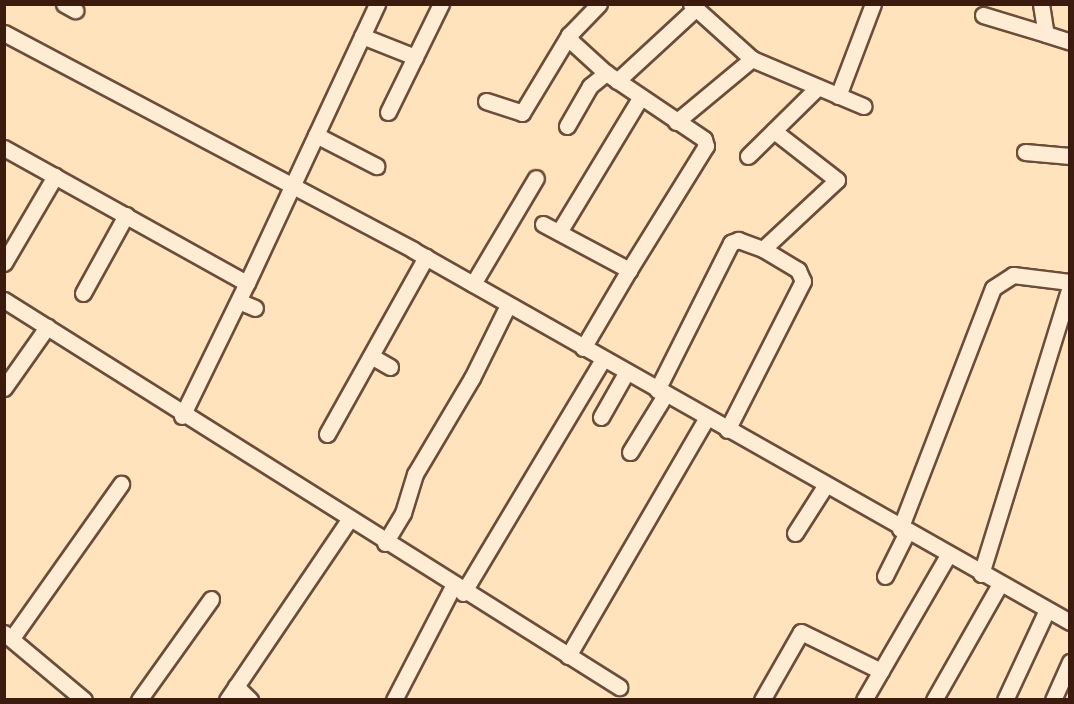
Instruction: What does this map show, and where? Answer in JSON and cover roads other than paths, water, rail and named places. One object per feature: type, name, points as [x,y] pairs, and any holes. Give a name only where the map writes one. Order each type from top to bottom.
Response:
[{"type":"street","points":[[182,416],[248,305],[248,283],[377,4]]},
{"type":"street","points":[[388,112],[441,4]]},
{"type":"street","points":[[486,100],[522,113],[569,35],[599,4]]},
{"type":"street","points":[[838,96],[873,4]]},
{"type":"street","points":[[1041,4],[1046,33]]},
{"type":"street","points":[[567,126],[590,86],[612,77],[693,7],[752,59],[816,89],[863,106]]},
{"type":"street","points":[[983,15],[1070,42]]},
{"type":"street","points":[[4,33],[426,257],[904,531],[1070,622]]},
{"type":"street","points":[[569,35],[578,49],[612,77],[704,139],[706,146],[583,348]]},
{"type":"street","points":[[362,36],[415,57]]},
{"type":"street","points":[[676,122],[752,59]]},
{"type":"street","points":[[748,156],[816,89]]},
{"type":"street","points":[[560,232],[640,98]]},
{"type":"street","points":[[763,249],[837,180],[774,131]]},
{"type":"street","points":[[316,135],[376,166]]},
{"type":"street","points":[[4,148],[248,283]]},
{"type":"street","points":[[1024,152],[1070,156]]},
{"type":"street","points":[[4,263],[55,176]]},
{"type":"street","points":[[472,284],[536,178]]},
{"type":"street","points":[[83,293],[126,215]]},
{"type":"street","points":[[543,224],[629,270]]},
{"type":"street","points":[[630,452],[661,393],[731,243],[738,240],[763,249],[798,270],[803,280],[727,430]]},
{"type":"street","points":[[327,434],[426,257]]},
{"type":"street","points":[[885,576],[904,531],[993,288],[1013,275],[1070,284],[981,574]]},
{"type":"street","points":[[4,300],[182,416],[619,687]]},
{"type":"street","points":[[385,543],[403,513],[415,474],[472,378],[508,305]]},
{"type":"street","points":[[4,388],[47,327]]},
{"type":"street","points":[[371,356],[390,367]]},
{"type":"street","points":[[394,699],[458,589],[603,359]]},
{"type":"street","points":[[601,417],[626,373]]},
{"type":"street","points":[[568,656],[706,418]]},
{"type":"street","points":[[79,698],[8,636],[122,484]]},
{"type":"street","points":[[795,533],[825,486]]},
{"type":"street","points":[[227,699],[348,520]]},
{"type":"street","points":[[864,699],[948,555]]},
{"type":"street","points":[[934,699],[1000,584]]},
{"type":"street","points":[[140,699],[211,599]]},
{"type":"street","points":[[1005,699],[1047,610]]},
{"type":"street","points":[[762,699],[801,632],[880,671]]},
{"type":"street","points":[[1053,699],[1070,662]]},
{"type":"street","points":[[236,686],[250,699]]}]
